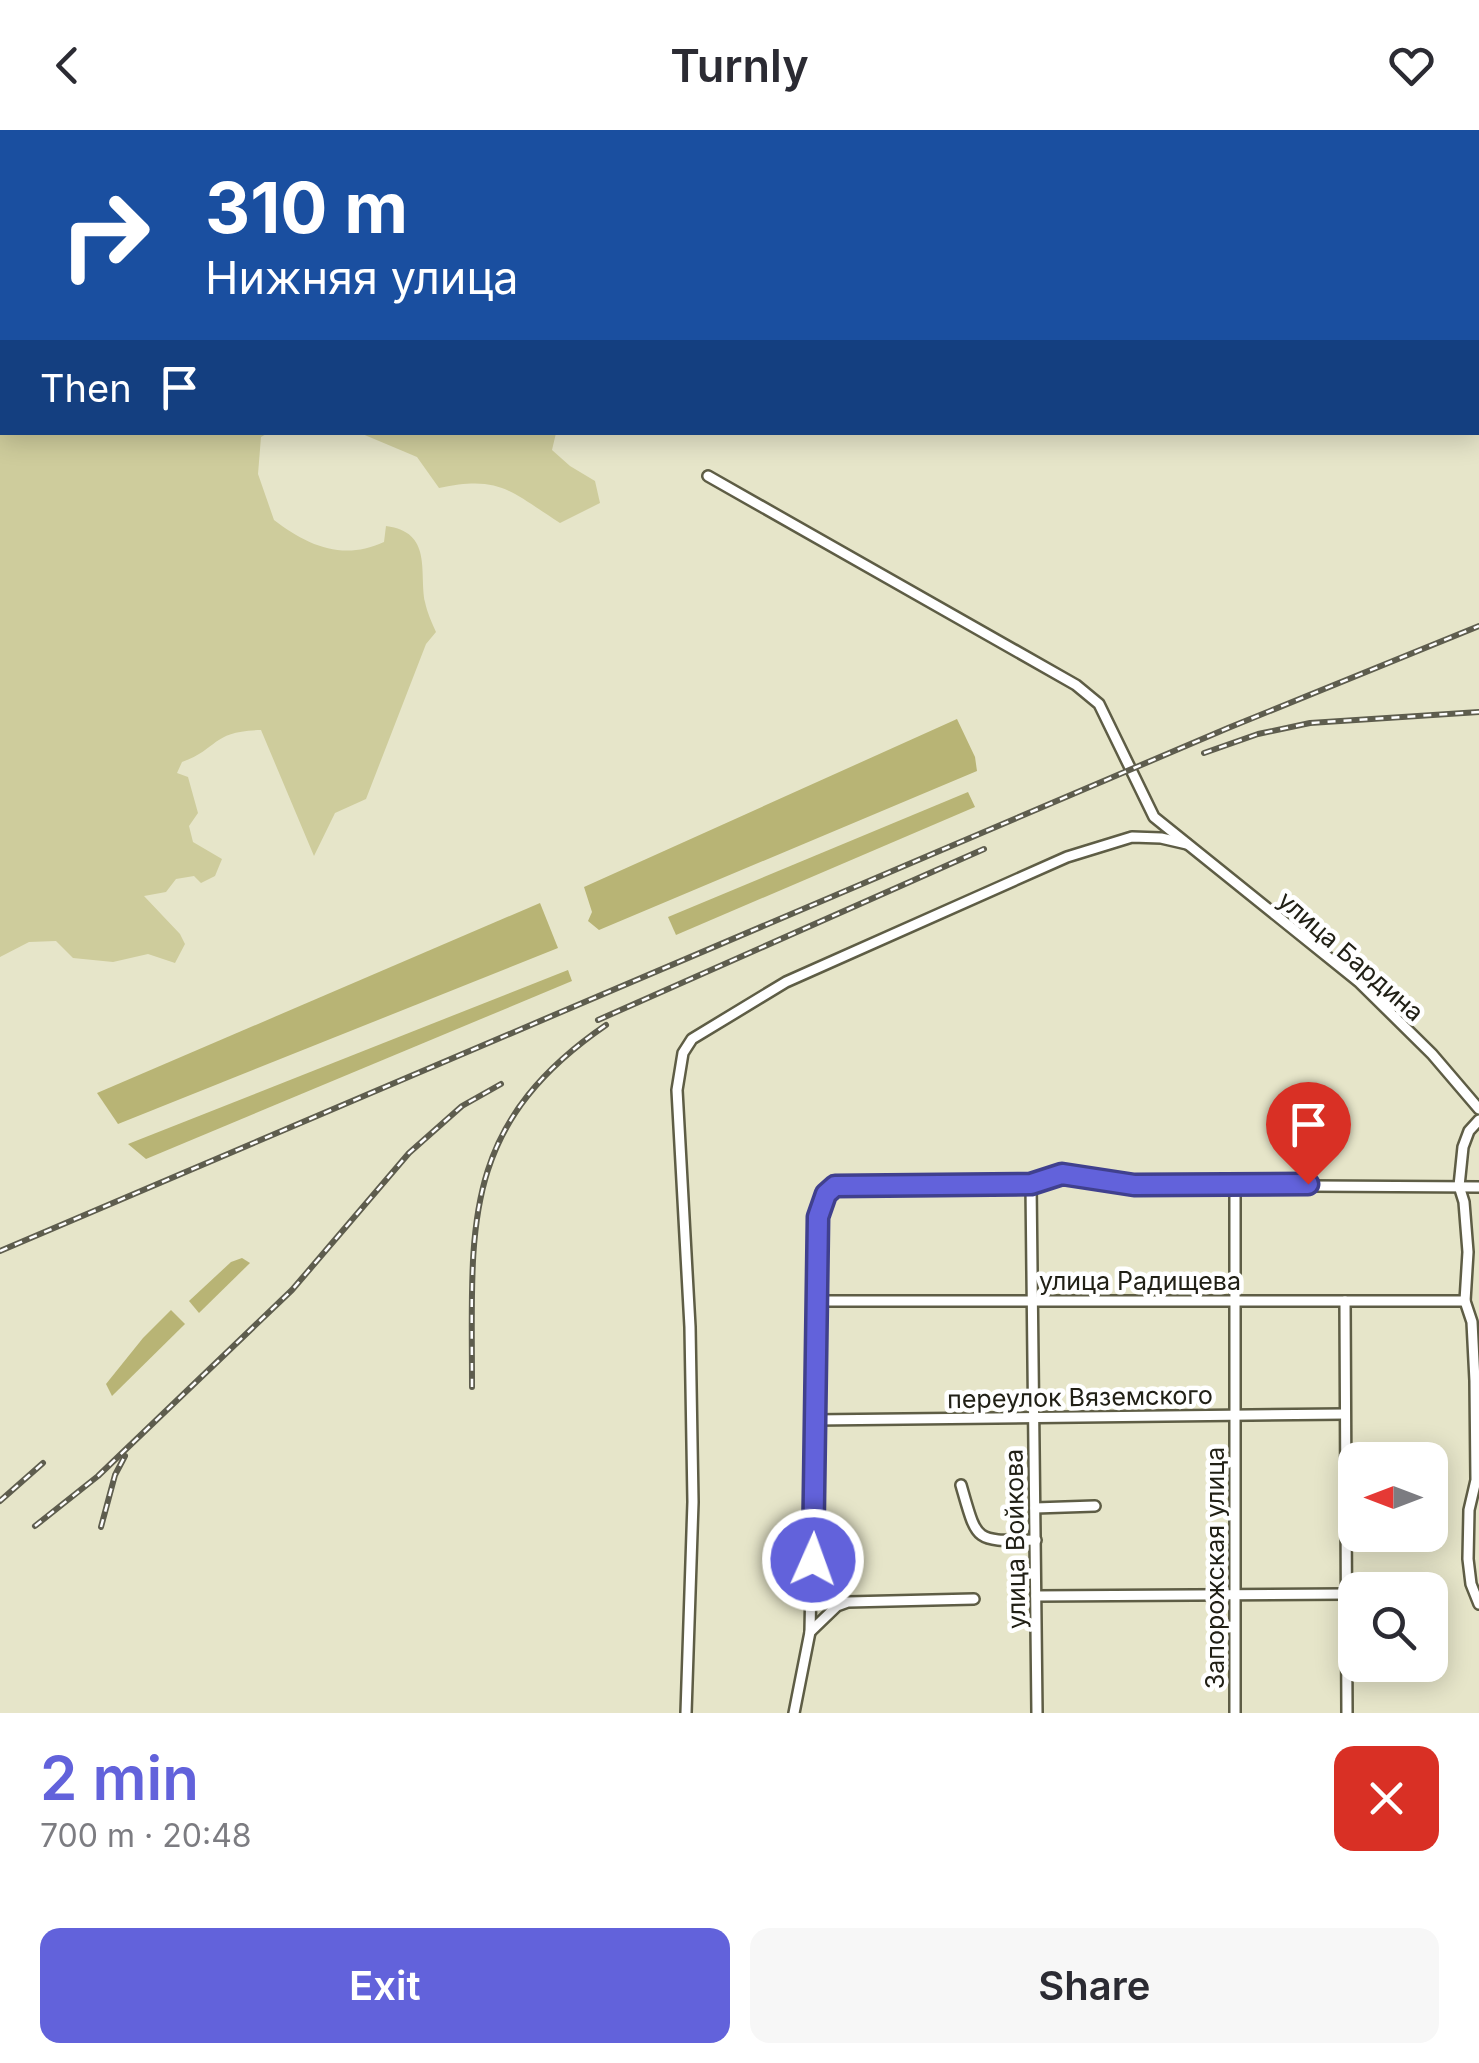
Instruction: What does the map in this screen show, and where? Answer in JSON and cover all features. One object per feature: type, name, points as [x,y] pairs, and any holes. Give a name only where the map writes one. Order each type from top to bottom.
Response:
[{"type":"street","name":"улица Бардина","points":[[708,476],[1076,685],[1099,704],[1154,817],[1359,982],[1432,1054],[1479,1109]]},
{"type":"street","points":[[686,1713],[693,1502],[690,1328],[678,1090],[683,1054],[692,1039],[786,982],[1068,857],[1132,837],[1186,844]]},
{"type":"street","points":[[1479,1120],[1463,1147],[1459,1186],[1468,1252],[1465,1302],[1472,1322],[1477,1380],[1476,1480],[1469,1510],[1468,1559],[1471,1584],[1479,1604]]},
{"type":"street","points":[[794,1713],[810,1632],[818,1217],[826,1194],[835,1186],[1031,1184],[1062,1174],[1134,1185],[1479,1187]]},
{"type":"street","name":"улица Войкова","points":[[1031,1184],[1037,1713]]},
{"type":"street","name":"Запорожская улица","points":[[1235,1184],[1235,1713]]},
{"type":"street","name":"улица Радищева","points":[[815,1301],[1465,1302]]},
{"type":"street","points":[[1345,1302],[1346,1572]]},
{"type":"street","name":"переулок Вяземского","points":[[814,1420],[1345,1414]]},
{"type":"street","points":[[961,1484],[980,1536],[987,1540],[1036,1540]]},
{"type":"street","points":[[1035,1508],[1096,1506]]},
{"type":"street","points":[[1036,1596],[1338,1594]]},
{"type":"street","points":[[810,1632],[837,1606],[848,1602],[974,1599]]},
{"type":"street","points":[[1347,1682],[1347,1713]]},
{"type":"shaded area","points":[[0,435],[264,435],[261,437],[258,474],[274,520],[313,543],[340,550],[369,548],[384,542],[386,526],[411,536],[421,555],[425,602],[436,632],[426,644],[366,799],[335,813],[314,856],[261,730],[233,733],[182,762],[177,773],[188,777],[198,813],[189,826],[193,842],[222,859],[215,876],[201,883],[194,876],[176,879],[166,892],[144,896],[185,944],[175,963],[148,954],[113,962],[73,958],[56,941],[29,942],[0,957]]},
{"type":"shaded area","points":[[365,435],[556,435],[552,450],[595,481],[600,503],[560,523],[516,494],[491,485],[439,488],[417,457]]},
{"type":"shaded area","points":[[957,719],[975,757],[977,771],[599,930],[588,921],[592,912],[584,887]]},
{"type":"shaded area","points":[[968,792],[975,807],[676,935],[668,917]]},
{"type":"shaded area","points":[[540,903],[558,948],[118,1124],[97,1093]]},
{"type":"shaded area","points":[[568,970],[572,981],[146,1159],[128,1144]]},
{"type":"shaded area","points":[[242,1258],[250,1263],[199,1313],[189,1301],[231,1262]]},
{"type":"shaded area","points":[[171,1310],[185,1324],[112,1396],[106,1384]]},
{"type":"railway","points":[[0,1251],[1228,728],[1479,626]]},
{"type":"railway","points":[[1204,753],[1258,734],[1310,723],[1479,712]]},
{"type":"railway","points":[[598,1020],[984,849]]},
{"type":"railway","points":[[472,1387],[476,1229],[484,1184],[499,1142],[523,1102],[558,1063],[606,1025]]},
{"type":"railway","points":[[35,1526],[98,1476],[292,1290],[409,1153],[462,1106],[501,1084]]},
{"type":"railway","points":[[101,1527],[115,1475],[125,1456]]},
{"type":"railway","points":[[0,1501],[43,1463]]},
{"type":"route","points":[[813,1560],[818,1217],[826,1194],[835,1186],[1031,1184],[1062,1174],[1134,1185],[1308,1184]]}]
